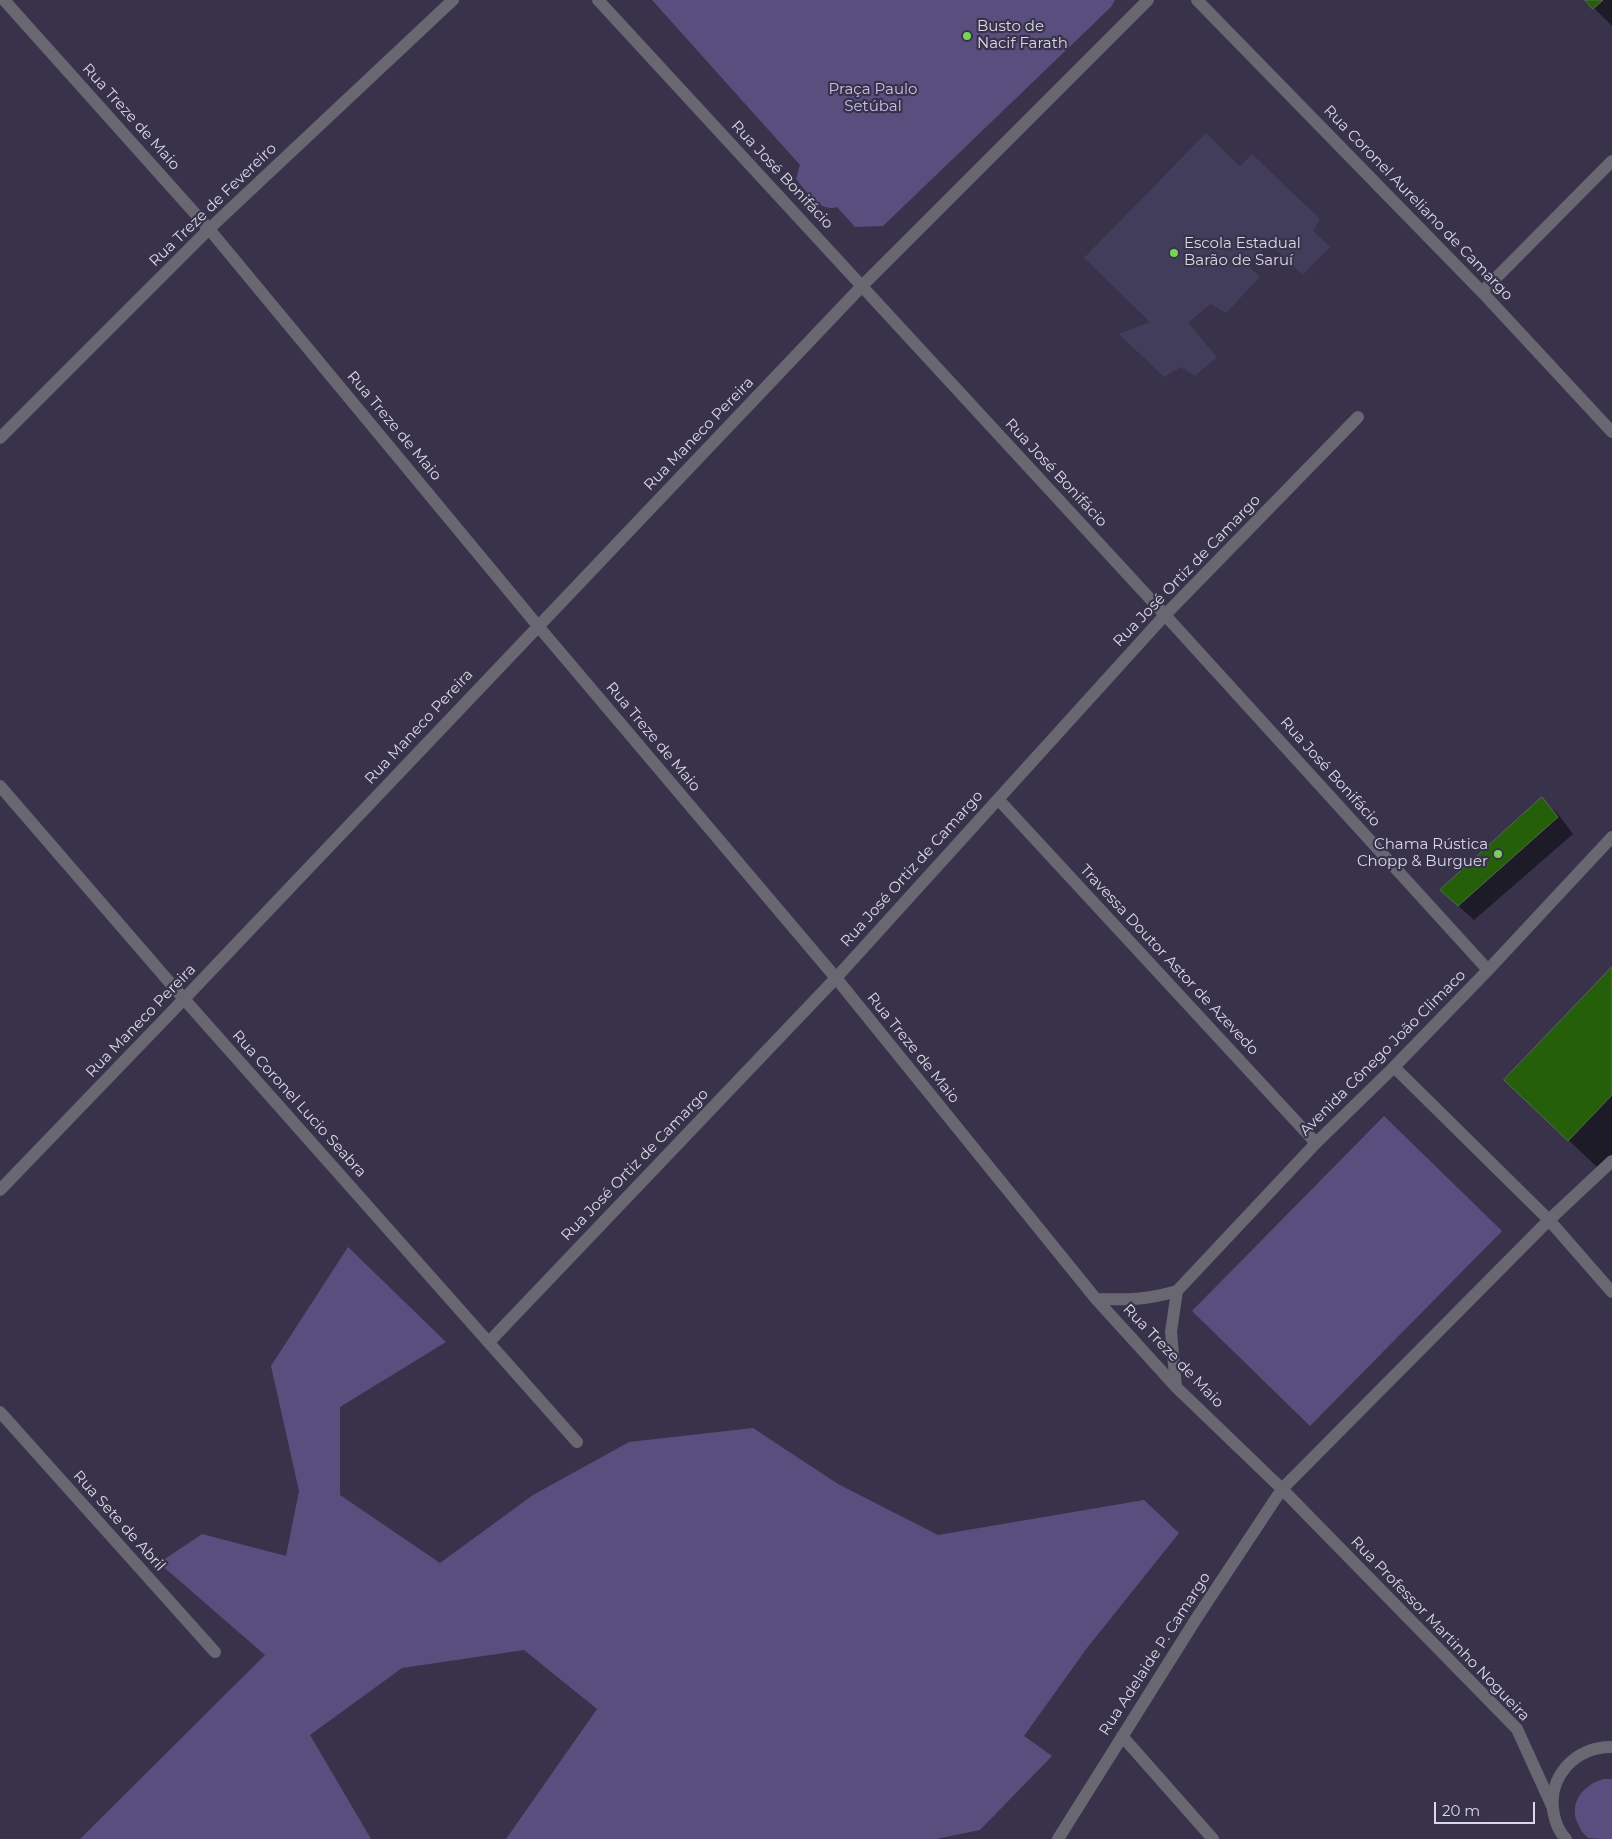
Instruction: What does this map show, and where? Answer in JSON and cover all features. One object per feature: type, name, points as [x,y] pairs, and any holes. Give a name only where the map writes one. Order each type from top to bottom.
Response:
[{"type":"street","name":"Rua Treze de Maio","points":[[4,0],[209,229],[538,626],[836,978],[1096,1299],[1176,1387],[1282,1489]]},
{"type":"street","name":"Rua Treze de Fevereiro","points":[[0,438],[209,229],[453,0]]},
{"type":"street","name":"Rua José Bonifácio","points":[[598,0],[1165,615],[1488,970]]},
{"type":"street","points":[[862,286],[1148,0]]},
{"type":"street","name":"Rua Coronel Aureliano de Camargo","points":[[1198,0],[1482,292],[1612,432]]},
{"type":"street","points":[[1482,292],[1612,161]]},
{"type":"street","name":"Rua Maneco Pereira","points":[[0,1190],[862,286]]},
{"type":"street","name":"Rua José Ortiz de Camargo","points":[[489,1342],[836,978],[1165,615],[1358,418]]},
{"type":"street","name":"Rua Coronel Lucio Seabra","points":[[0,786],[184,999],[577,1442]]},
{"type":"street","name":"Travessa Doutor Astor de Azevedo","points":[[998,799],[1316,1143]]},
{"type":"street","name":"Avenida Cônego João Climaco","points":[[1177,1291],[1316,1143],[1394,1067],[1488,970],[1612,837]]},
{"type":"street","points":[[1394,1067],[1549,1220],[1612,1292]]},
{"type":"street","points":[[1282,1489],[1549,1220],[1612,1161]]},
{"type":"street","points":[[1096,1299],[1129,1300],[1151,1298],[1177,1291],[1171,1332],[1176,1387]]},
{"type":"street","name":"Rua Sete de Abril","points":[[0,1412],[215,1652]]},
{"type":"street","name":"Rua Adelaide P. Camargo","points":[[1058,1839],[1196,1619],[1282,1489]]},
{"type":"street","name":"Rua Professor Martinho Nogueira","points":[[1282,1489],[1516,1730],[1552,1806],[1563,1838]]},
{"type":"street","points":[[1122,1736],[1213,1839]]},
{"type":"street","points":[[1552,1806],[1554,1790],[1560,1774],[1570,1761],[1584,1752],[1601,1747],[1612,1747]]},
{"type":"shaded area","name":"Escola Estadual Barão de Saruí","points":[[1206,133],[1240,166],[1252,154],[1320,219],[1313,231],[1330,247],[1303,275],[1269,243],[1247,265],[1260,277],[1226,313],[1211,304],[1188,323],[1217,357],[1195,376],[1181,367],[1164,377],[1119,334],[1150,322],[1084,258]]},
{"type":"green space","name":"Praça Paulo Setúbal","points":[[652,0],[1115,0],[1111,7],[883,226],[855,227],[837,207],[825,207],[809,195],[796,179],[800,165]]},
{"type":"green space","points":[[1384,1116],[1502,1231],[1310,1426],[1192,1311]]},
{"type":"green space","points":[[348,1247],[446,1342],[340,1407],[340,1495],[440,1563],[533,1495],[629,1442],[753,1428],[838,1484],[938,1535],[1144,1500],[1179,1533],[1087,1648],[1024,1736],[1052,1756],[980,1830],[936,1839],[506,1839],[597,1709],[524,1650],[402,1668],[310,1735],[371,1839],[80,1839],[265,1655],[159,1563],[202,1534],[286,1556],[299,1491],[271,1366]]},
{"type":"green space","points":[[1604,1779],[1612,1779],[1612,1839],[1589,1838],[1583,1833],[1577,1822],[1575,1808],[1580,1795],[1590,1785]]},
{"type":"building","points":[[1585,0],[1603,0],[1593,9]]},
{"type":"building","name":"Chama Rústica Chopp & Burguer","points":[[1542,797],[1558,817],[1458,906],[1440,890]]},
{"type":"building","points":[[1612,967],[1612,1095],[1568,1141],[1504,1080]]},
{"type":"place","name":"Busto de Nacif Farath","points":[[967,36]]},
{"type":"place","name":"Escola Estadual Barão de Saruí","points":[[1174,253]]},
{"type":"place","name":"Chama Rústica Chopp & Burguer","points":[[1498,854]]}]
